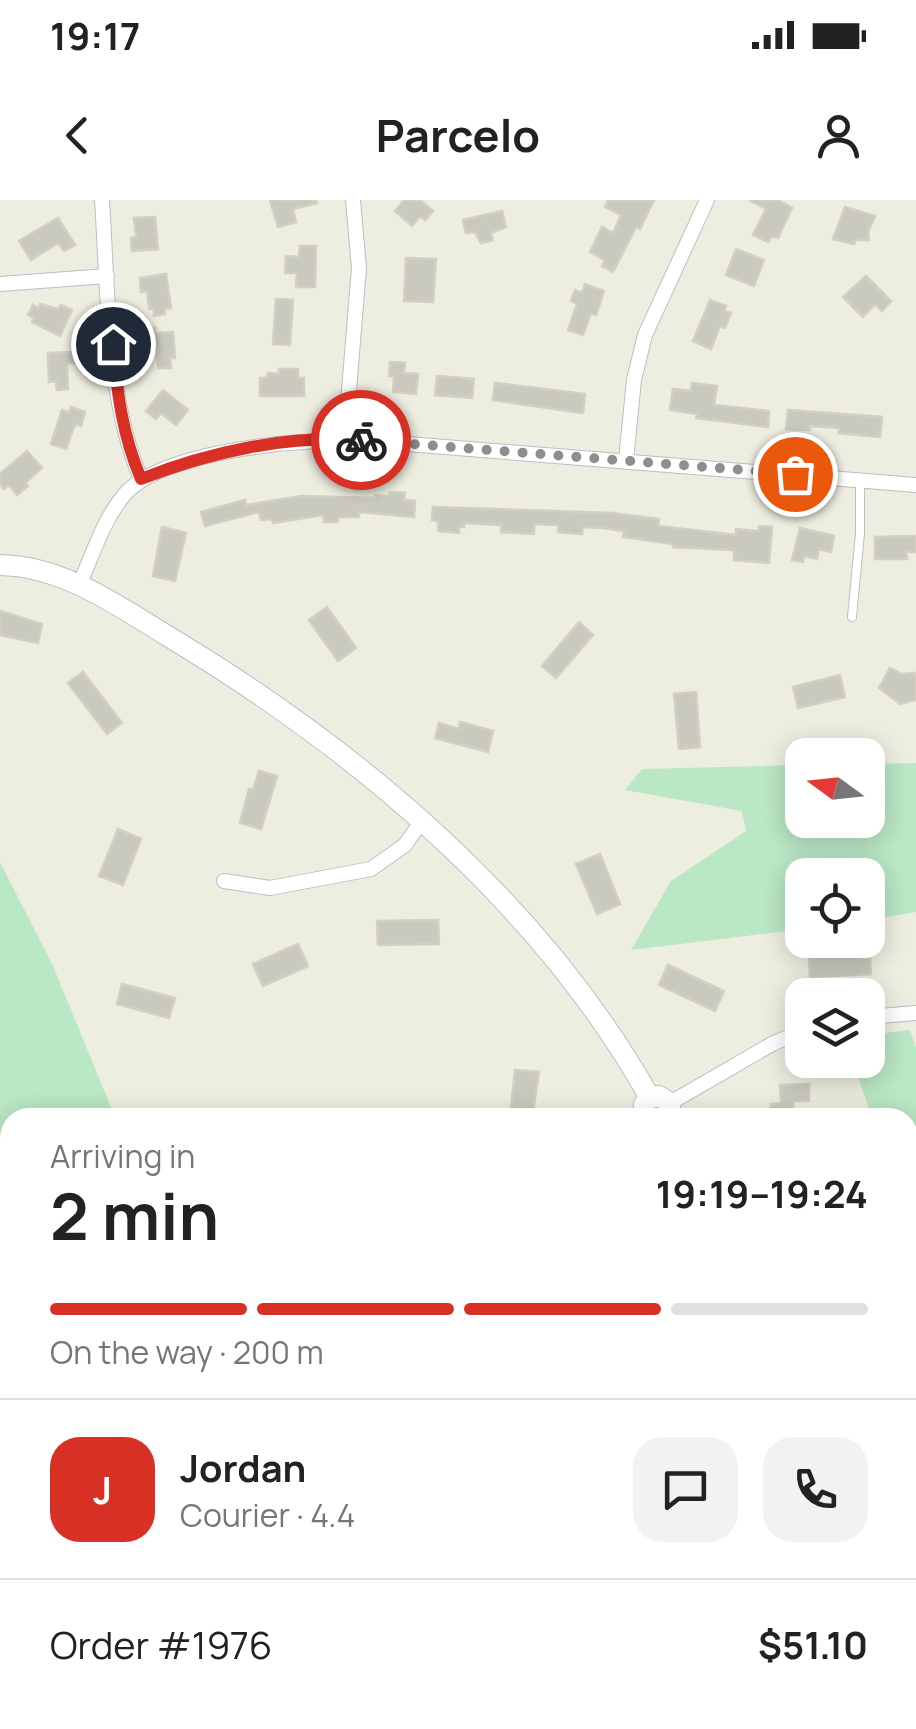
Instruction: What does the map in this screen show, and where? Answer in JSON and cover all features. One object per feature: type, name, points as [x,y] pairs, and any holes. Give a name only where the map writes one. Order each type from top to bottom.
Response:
[{"type":"street","points":[[102,200],[119,412],[127,447],[141,479]]},
{"type":"street","points":[[345,439],[359,268],[354,200]]},
{"type":"street","points":[[626,460],[634,380],[645,336],[708,200]]},
{"type":"street","points":[[0,284],[107,276]]},
{"type":"street","points":[[80,584],[112,512],[141,479],[226,452],[301,441],[345,439],[916,485]]},
{"type":"street","points":[[0,566],[80,584],[226,671],[338,752],[421,822],[502,901],[572,980],[631,1063],[657,1108]]},
{"type":"street","points":[[224,881],[270,888],[371,869],[405,845],[421,822]]},
{"type":"street","points":[[885,1016],[916,1013]]},
{"type":"street","points":[[660,1108],[785,1038]]},
{"type":"lane","points":[[852,617],[860,533],[860,480]]},
{"type":"green space","points":[[916,763],[916,912],[885,917],[885,858],[785,858],[785,931],[631,950],[671,881],[746,831],[742,811],[625,790],[642,769],[785,765],[785,838],[885,838],[885,764]]},
{"type":"green space","points":[[0,862],[53,966],[111,1108],[0,1108]]},
{"type":"green space","points":[[910,1030],[916,1048],[916,1108],[869,1108],[858,1078],[885,1078],[885,1033]]},
{"type":"building","points":[[270,200],[317,203],[293,209],[296,222],[278,227]]},
{"type":"building","points":[[404,200],[420,200],[433,211],[425,220],[420,216],[412,226],[395,211]]},
{"type":"building","points":[[608,200],[654,200],[613,272],[602,266],[605,260],[590,252],[602,227],[613,233],[621,215],[605,207]]},
{"type":"building","points":[[749,200],[778,200],[792,208],[778,238],[772,236],[768,242],[753,235],[766,209]]},
{"type":"building","points":[[845,207],[875,216],[869,240],[855,240],[854,244],[833,239]]},
{"type":"building","points":[[502,211],[506,227],[491,233],[493,240],[481,243],[475,232],[466,233],[463,220]]},
{"type":"building","points":[[155,217],[158,249],[132,251],[131,238],[136,237],[134,218]]},
{"type":"building","points":[[58,218],[75,245],[64,251],[58,243],[31,260],[19,241]]},
{"type":"building","points":[[300,246],[316,246],[315,287],[296,287],[297,273],[285,273],[286,256],[299,257]]},
{"type":"building","points":[[736,249],[764,260],[754,286],[726,275]]},
{"type":"building","points":[[406,258],[436,259],[433,302],[404,301]]},
{"type":"building","points":[[166,274],[171,308],[154,316],[147,291],[141,292],[140,278]]},
{"type":"building","points":[[866,276],[891,301],[882,311],[875,304],[863,317],[843,297]]},
{"type":"building","points":[[585,284],[604,291],[596,315],[591,313],[583,335],[568,330],[577,304],[571,301],[575,290],[582,293]]},
{"type":"building","points":[[276,299],[293,300],[290,345],[273,344]]},
{"type":"building","points":[[710,300],[726,306],[724,311],[731,313],[725,328],[720,326],[711,349],[693,341]]},
{"type":"building","points":[[40,304],[72,310],[60,336],[32,322],[34,318],[28,315],[33,305],[38,308]]},
{"type":"building","points":[[155,328],[155,333],[173,332],[175,358],[170,358],[171,368],[158,368],[156,343],[142,344],[141,329]]},
{"type":"building","points":[[79,352],[80,363],[67,363],[68,389],[57,390],[56,381],[49,382],[48,353]]},
{"type":"building","points":[[390,362],[405,363],[404,373],[418,374],[416,394],[393,392]]},
{"type":"building","points":[[279,369],[298,369],[298,378],[304,378],[304,396],[260,396],[260,378],[267,378],[268,373],[279,374]]},
{"type":"building","points":[[437,376],[474,379],[472,398],[435,395]]},
{"type":"building","points":[[495,383],[585,394],[583,413],[493,400]]},
{"type":"building","points":[[692,383],[717,386],[714,405],[769,411],[768,427],[696,418],[697,414],[670,410],[673,389],[691,391]]},
{"type":"building","points":[[163,390],[188,410],[176,425],[161,413],[156,419],[146,411]]},
{"type":"building","points":[[71,407],[85,412],[81,426],[75,424],[66,449],[51,444],[62,410],[69,413]]},
{"type":"building","points":[[788,410],[882,417],[880,437],[839,433],[839,428],[786,429]]},
{"type":"building","points":[[27,451],[42,468],[17,495],[9,485],[4,489],[0,474]]},
{"type":"building","points":[[390,492],[405,493],[404,500],[415,501],[414,517],[359,512],[359,517],[338,517],[338,522],[324,522],[323,515],[273,523],[272,519],[261,520],[259,512],[205,526],[201,512],[245,500],[246,505],[302,496],[375,498],[389,496]]},
{"type":"building","points":[[433,507],[613,513],[659,519],[658,526],[736,535],[736,529],[759,531],[759,526],[772,527],[769,563],[734,560],[734,550],[673,547],[623,537],[624,531],[603,528],[583,527],[582,534],[558,532],[558,525],[534,524],[534,534],[501,532],[502,525],[464,523],[464,527],[459,526],[459,533],[438,531],[438,521],[432,520]]},
{"type":"building","points":[[162,527],[186,533],[175,581],[153,576]]},
{"type":"building","points":[[800,528],[834,536],[831,552],[819,549],[817,559],[804,556],[803,562],[792,560]]},
{"type":"building","points":[[916,536],[916,552],[906,552],[907,559],[875,559],[875,537]]},
{"type":"building","points":[[327,607],[356,648],[338,661],[309,620]]},
{"type":"building","points":[[0,611],[42,624],[38,643],[0,635]]},
{"type":"building","points":[[579,622],[593,635],[556,678],[542,666]]},
{"type":"building","points":[[890,668],[902,674],[916,673],[916,700],[900,704],[879,688]]},
{"type":"building","points":[[83,672],[122,723],[107,734],[68,683]]},
{"type":"building","points":[[840,675],[845,697],[798,708],[793,687]]},
{"type":"building","points":[[696,692],[700,747],[679,749],[674,694]]},
{"type":"building","points":[[460,722],[493,731],[488,752],[435,738],[439,723],[459,729]]},
{"type":"building","points":[[259,771],[277,776],[261,829],[240,823],[249,789],[253,790]]},
{"type":"building","points":[[118,829],[141,839],[123,885],[99,876]]},
{"type":"building","points":[[600,854],[620,904],[597,914],[576,864]]},
{"type":"building","points":[[438,920],[439,944],[378,945],[377,921]]},
{"type":"building","points":[[298,944],[308,966],[263,986],[253,964]]},
{"type":"building","points":[[809,958],[870,958],[871,974],[810,977]]},
{"type":"building","points":[[668,965],[724,991],[715,1011],[659,985]]},
{"type":"building","points":[[122,984],[175,998],[169,1018],[117,1004]]},
{"type":"building","points":[[515,1070],[539,1072],[534,1108],[511,1108]]},
{"type":"building","points":[[809,1084],[809,1101],[793,1101],[793,1108],[771,1108],[771,1104],[781,1103],[780,1085]]},
{"type":"way so far","points":[[361,440],[795,474]]},
{"type":"route","points":[[113,344],[119,412],[127,447],[141,479],[226,452],[301,441],[361,440]]}]
